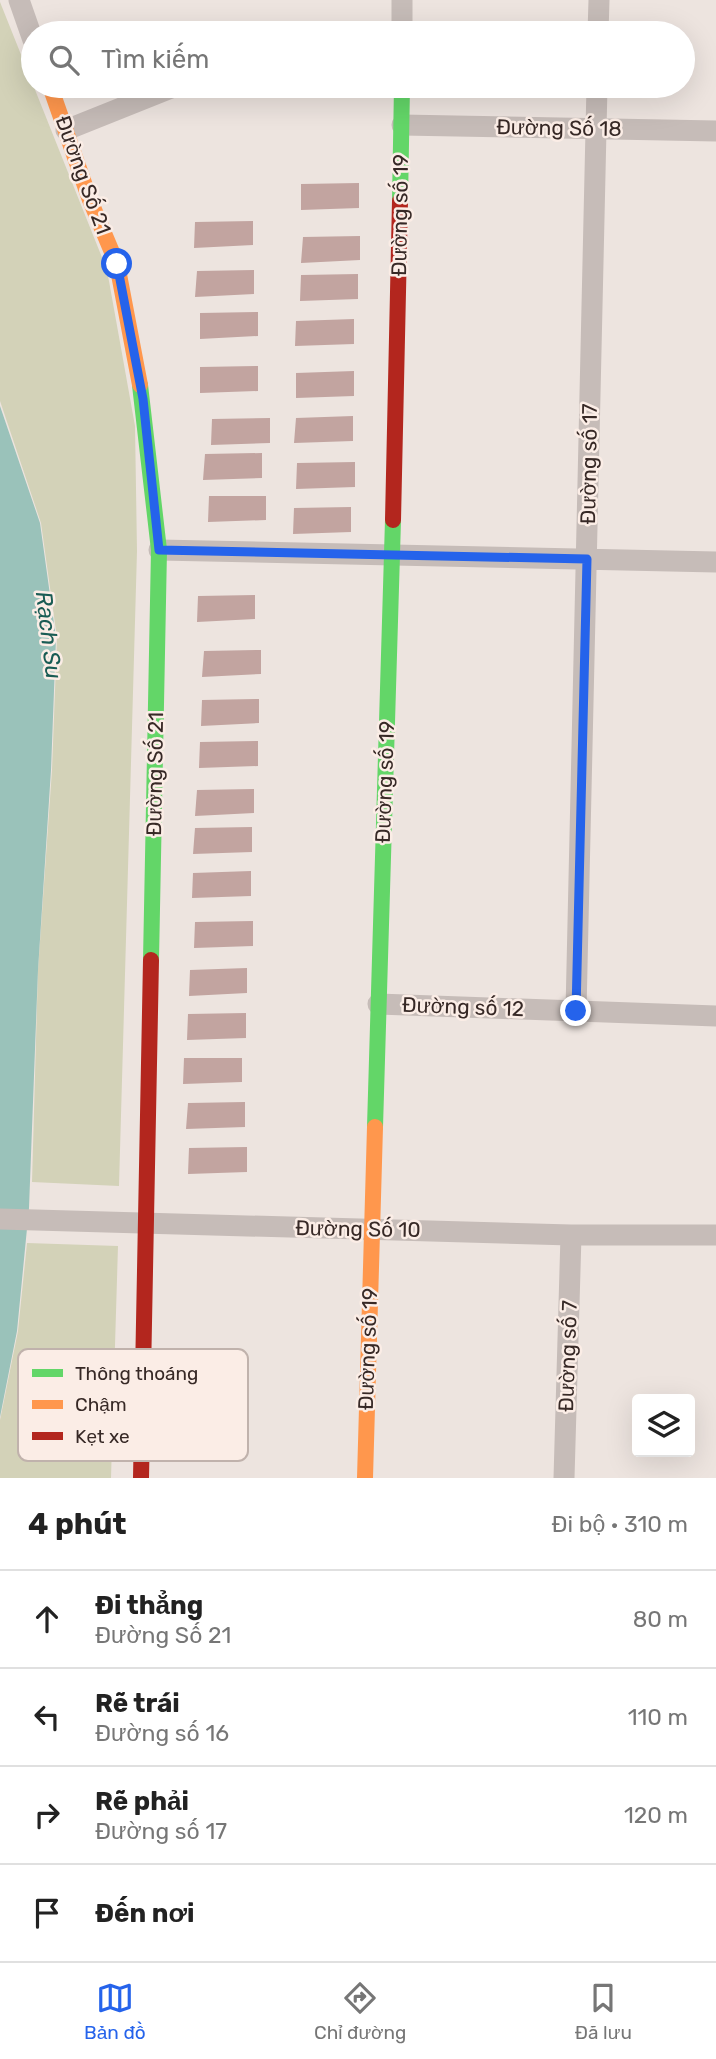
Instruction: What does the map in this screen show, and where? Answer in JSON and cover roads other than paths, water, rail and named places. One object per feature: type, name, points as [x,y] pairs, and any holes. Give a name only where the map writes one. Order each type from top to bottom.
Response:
[{"type":"street","points":[[19,0],[26,21]]},
{"type":"street","points":[[402,0],[402,21]]},
{"type":"street","points":[[598,21],[599,0]]},
{"type":"street","name":"Đường Số 21","points":[[54,98],[90,200],[117,264],[143,399],[159,550],[145,1349]]},
{"type":"street","points":[[66,130],[146,98]]},
{"type":"street","name":"Đường số 19","points":[[365,1478],[392,555],[402,98]]},
{"type":"street","name":"Đường số 17","points":[[576,1011],[597,98]]},
{"type":"street","name":"Đường Số 18","points":[[402,125],[716,131]]},
{"type":"street","points":[[159,550],[716,562]]},
{"type":"street","name":"Đường số 12","points":[[378,1004],[716,1016]]},
{"type":"street","name":"Đường Số 10","points":[[0,1219],[571,1235],[716,1235]]},
{"type":"street","name":"Đường số 7","points":[[564,1478],[571,1235]]},
{"type":"water","name":"Rạch Su","points":[[0,406],[40,523],[56,638],[51,770],[38,970],[29,1208],[17,1331],[0,1417]]}]
